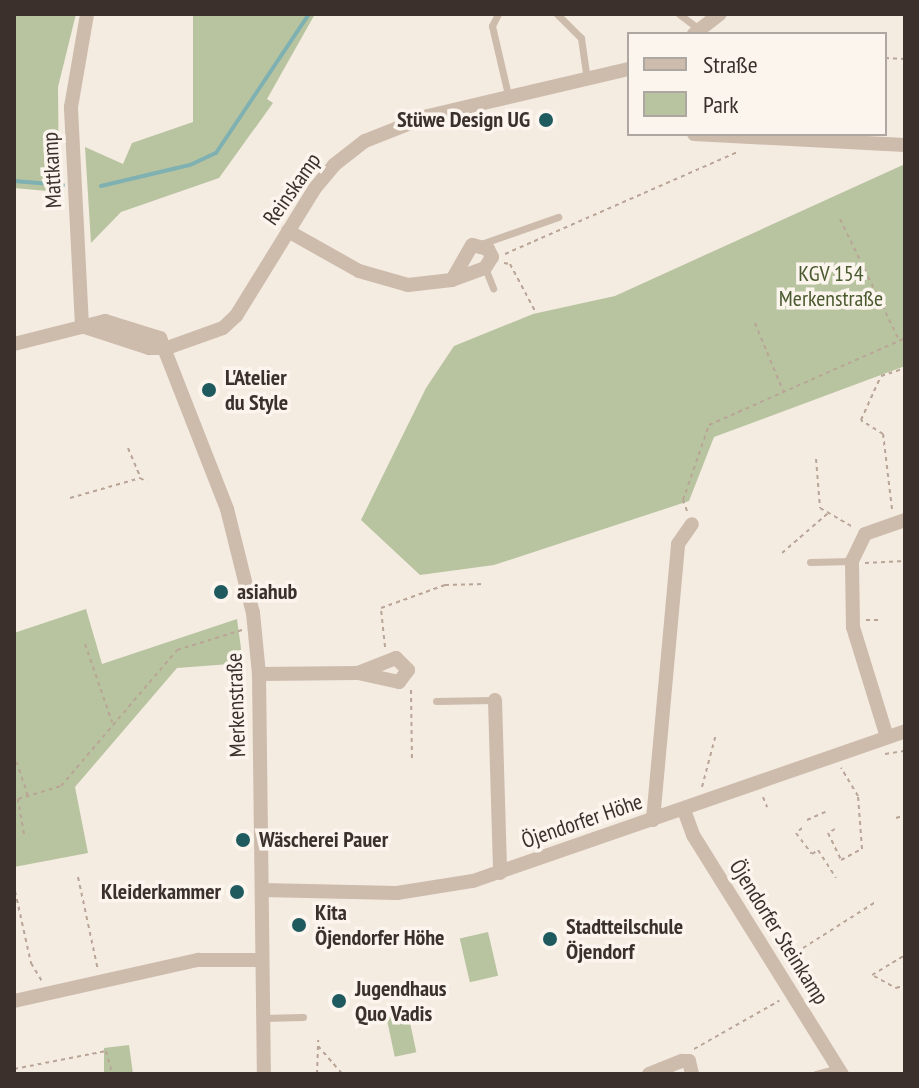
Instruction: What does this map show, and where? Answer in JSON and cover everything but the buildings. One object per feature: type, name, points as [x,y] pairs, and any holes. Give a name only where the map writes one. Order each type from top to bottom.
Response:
[{"type":"street","name":"Mattkamp","points":[[82,326],[71,107],[87,14]]},
{"type":"street","points":[[697,32],[720,14]]},
{"type":"street","name":"Reinskamp","points":[[167,348],[223,328],[236,316],[288,231],[334,165],[365,141],[428,116],[587,82],[627,70]]},
{"type":"street","points":[[713,136],[762,141],[905,145]]},
{"type":"street","points":[[288,231],[386,281],[408,285],[452,280],[490,262],[481,244],[466,251],[452,280]]},
{"type":"street","points":[[14,344],[105,321],[126,324],[160,338],[167,348]]},
{"type":"street","name":"Merkenstraße","points":[[167,348],[227,509],[255,626],[259,674],[264,1074]]},
{"type":"street","points":[[887,737],[853,627],[852,563],[865,534],[899,521]]},
{"type":"street","points":[[653,820],[678,544],[692,524]]},
{"type":"street","points":[[259,674],[358,673],[404,680],[407,664],[387,660],[358,673]]},
{"type":"street","points":[[495,700],[500,873]]},
{"type":"street","name":"Öjendorfer Höhe","points":[[262,890],[413,892],[500,873],[905,731]]},
{"type":"street","name":"Öjendorfer Steinkamp","points":[[690,808],[693,835],[841,1071]]},
{"type":"street","points":[[14,1001],[198,960],[262,960]]},
{"type":"street","points":[[649,1074],[691,1068]]},
{"type":"lane","points":[[498,14],[492,26],[509,99]]},
{"type":"lane","points":[[557,14],[581,38],[587,82]]},
{"type":"lane","points":[[679,14],[697,32]]},
{"type":"lane","points":[[481,244],[558,217]]},
{"type":"lane","points":[[490,262],[493,288]]},
{"type":"lane","points":[[810,562],[852,563]]},
{"type":"lane","points":[[436,701],[495,700]]},
{"type":"lane","points":[[263,1018],[303,1017]]},
{"type":"lane","points":[[816,1074],[841,1071]]},
{"type":"path","points":[[490,262],[762,141]]},
{"type":"path","points":[[840,219],[899,341]]},
{"type":"path","points":[[490,262],[510,264],[536,313]]},
{"type":"path","points":[[755,323],[783,392]]},
{"type":"path","points":[[692,524],[683,500],[705,430],[905,338]]},
{"type":"path","points":[[899,521],[883,434],[861,420],[881,376],[905,368]]},
{"type":"path","points":[[128,448],[140,478],[147,482]]},
{"type":"path","points":[[816,459],[820,508],[865,534]]},
{"type":"path","points":[[70,498],[140,478]]},
{"type":"path","points":[[782,553],[828,513]]},
{"type":"path","points":[[852,563],[905,561]]},
{"type":"path","points":[[387,660],[381,608],[445,585],[485,584]]},
{"type":"path","points":[[24,834],[18,799],[61,786],[177,650],[255,626]]},
{"type":"path","points":[[85,644],[113,725]]},
{"type":"path","points":[[404,680],[411,685],[412,761]]},
{"type":"path","points":[[690,808],[716,734]]},
{"type":"path","points":[[875,757],[905,751]]},
{"type":"path","points":[[14,754],[28,797]]},
{"type":"path","points":[[834,756],[858,796],[862,849],[841,860],[828,833],[835,829]]},
{"type":"path","points":[[807,820],[827,811]]},
{"type":"path","points":[[896,818],[905,815]]},
{"type":"path","points":[[802,828],[796,833],[812,854],[818,850],[836,878]]},
{"type":"path","points":[[78,877],[101,982]]},
{"type":"path","points":[[15,891],[31,963],[50,993]]},
{"type":"path","points":[[803,948],[877,901]]},
{"type":"path","points":[[905,955],[872,975],[896,988],[905,985]]},
{"type":"path","points":[[691,1068],[695,1048],[792,993]]},
{"type":"path","points":[[317,1074],[318,1040]]},
{"type":"path","points":[[318,1046],[342,1074]]},
{"type":"path","points":[[14,1069],[106,1051],[112,1074]]},
{"type":"green space","points":[[14,14],[76,14],[58,87],[59,192],[14,188]]},
{"type":"green space","points":[[193,14],[315,14],[267,99],[273,103],[219,178],[121,212],[91,243],[85,147],[123,164],[132,143],[193,122]]},
{"type":"green space","name":"KGV 154 Merkenstraße","points":[[905,164],[905,366],[714,437],[689,501],[494,565],[420,575],[361,520],[426,388],[454,346],[533,314],[615,296]]},
{"type":"green space","points":[[86,609],[102,664],[237,619],[243,663],[177,668],[75,787],[88,853],[14,867],[14,633]]},
{"type":"green space","points":[[488,932],[498,976],[470,982],[460,939]]},
{"type":"green space","points":[[408,1013],[416,1052],[395,1057],[386,1018]]},
{"type":"green space","points":[[129,1045],[133,1074],[104,1074],[104,1048]]},
{"type":"waterway","points":[[101,186],[190,165],[216,153],[309,14]]},
{"type":"waterway","points":[[14,181],[63,185]]},
{"type":"place","name":"Stüwe Design UG","points":[[546,120]]},
{"type":"place","name":"L'Atelier du Style","points":[[209,390]]},
{"type":"place","name":"asiahub","points":[[221,592]]},
{"type":"place","name":"Wäscherei Pauer","points":[[243,840]]},
{"type":"place","name":"Kleiderkammer","points":[[237,892]]},
{"type":"place","name":"Kita Öjendorfer Höhe","points":[[299,925]]},
{"type":"place","name":"Stadtteilschule Öjendorf","points":[[550,939]]},
{"type":"place","name":"Jugendhaus Quo Vadis","points":[[339,1001]]}]
